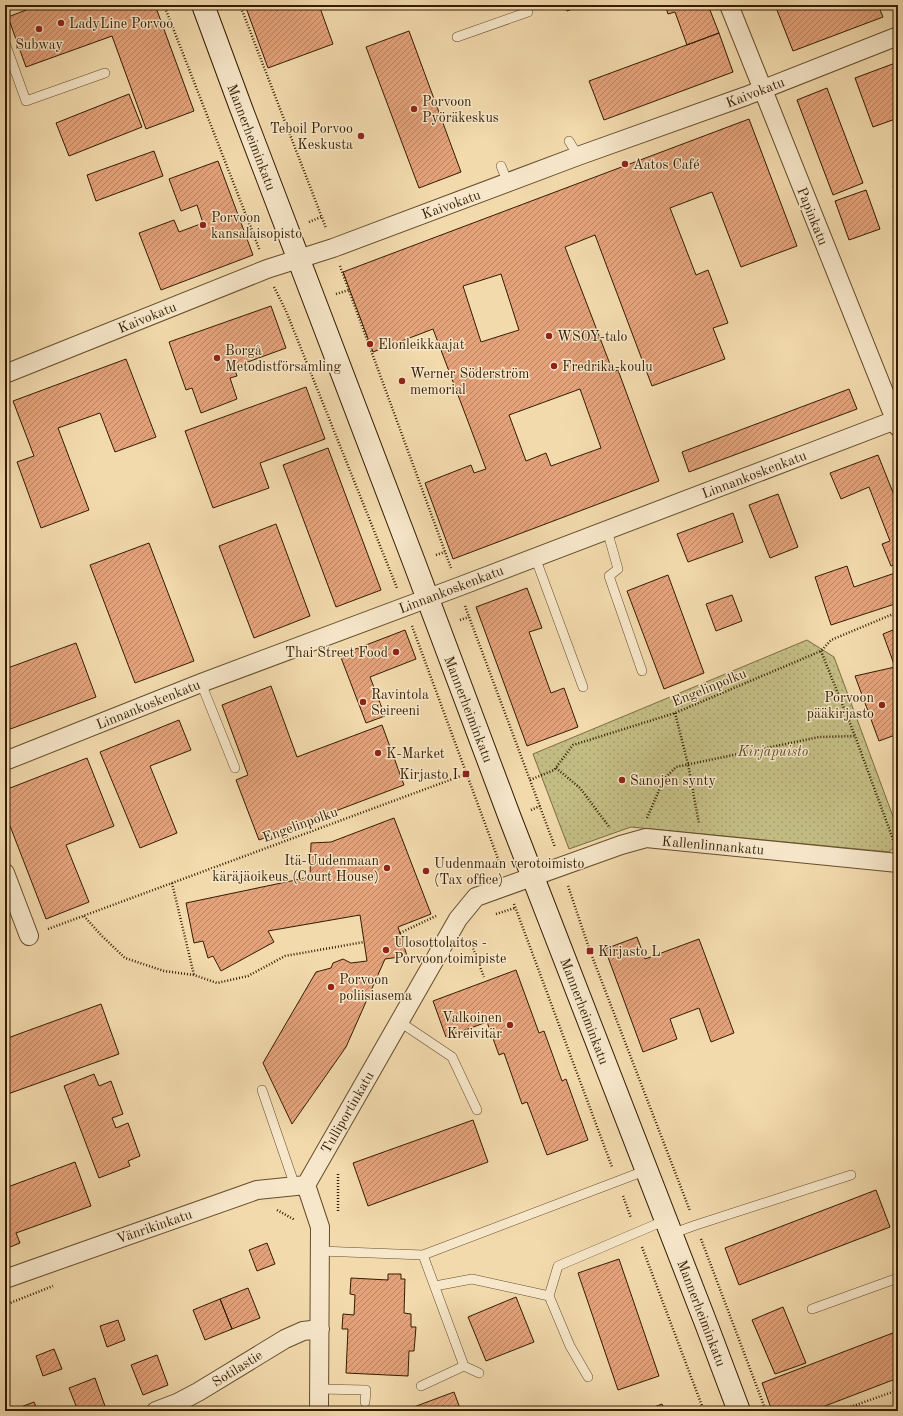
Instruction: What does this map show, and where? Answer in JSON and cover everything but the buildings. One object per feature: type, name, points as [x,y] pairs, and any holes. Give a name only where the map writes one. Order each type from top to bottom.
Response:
[{"type":"main road","name":"Mannerheiminkatu","points":[[203,5],[533,877],[739,1411]]},
{"type":"street","name":"Papinkatu","points":[[729,5],[897,422]]},
{"type":"street","name":"Kaivokatu","points":[[5,374],[267,269],[333,248],[578,156],[763,89],[898,36]]},
{"type":"street","name":"Linnankoskenkatu","points":[[5,761],[201,683],[897,422]]},
{"type":"street","name":"Kallenlinnankatu","points":[[533,877],[646,838],[702,843],[897,855]]},
{"type":"street","points":[[5,873],[30,936]]},
{"type":"street","name":"Tulliportinkatu","points":[[300,1185],[400,1022],[458,919],[476,897],[533,877]]},
{"type":"street","points":[[300,1185],[320,1227],[319,1411]]},
{"type":"street","name":"Vänrikinkatu","points":[[5,1279],[257,1190],[300,1185]]},
{"type":"street","name":"Sotilastie","points":[[156,1411],[176,1407],[285,1339],[303,1331],[320,1329]]},
{"type":"lane","points":[[457,37],[528,12]]},
{"type":"lane","points":[[5,42],[26,101],[105,73]]},
{"type":"lane","points":[[569,141],[578,156]]},
{"type":"lane","points":[[502,166],[508,183]]},
{"type":"lane","points":[[607,530],[618,569],[609,576],[642,670]]},
{"type":"lane","points":[[535,557],[583,687]]},
{"type":"lane","points":[[201,683],[235,768]]},
{"type":"lane","points":[[400,1022],[452,1057],[477,1110]]},
{"type":"lane","points":[[262,1090],[300,1185]]},
{"type":"lane","points":[[320,1251],[423,1255],[647,1170]]},
{"type":"lane","points":[[588,1377],[570,1346],[549,1296],[558,1266],[636,1233],[669,1227],[696,1225],[851,1175]]},
{"type":"lane","points":[[423,1255],[464,1366],[479,1373]]},
{"type":"lane","points":[[812,1309],[898,1278]]},
{"type":"lane","points":[[435,1286],[472,1279],[549,1296]]},
{"type":"lane","points":[[421,1386],[464,1366]]},
{"type":"lane","points":[[320,1389],[366,1390],[365,1402]]},
{"type":"path","points":[[164,5],[267,269],[286,311],[404,607],[508,886],[517,915],[704,1411]]},
{"type":"path","points":[[240,5],[333,248],[530,780],[562,867],[590,951],[766,1411]]},
{"type":"path","name":"Engelinpolku","points":[[530,780],[556,768],[573,745],[675,713],[821,651],[831,640],[898,612]]},
{"type":"path","points":[[821,651],[855,736],[897,855]]},
{"type":"path","points":[[675,713],[688,764],[702,843]]},
{"type":"path","points":[[646,838],[647,815],[664,779],[676,767],[819,737],[855,736]]},
{"type":"path","points":[[556,768],[580,788],[605,821],[621,846]]},
{"type":"path","name":"Engelinpolku","points":[[30,936],[466,774]]},
{"type":"path","points":[[172,883],[194,975]]},
{"type":"path","points":[[400,933],[445,912],[458,919]]},
{"type":"path","points":[[84,916],[125,958],[164,971],[194,975],[217,983],[248,976],[285,956],[364,942]]},
{"type":"path","points":[[468,935],[484,977]]},
{"type":"path","points":[[272,1209],[278,1210],[296,1221]]},
{"type":"path","points":[[5,1305],[56,1285]]},
{"type":"path","points":[[839,1411],[898,1390]]},
{"type":"green space","name":"Kirjapuisto","points":[[807,640],[834,657],[898,830],[898,844],[889,852],[631,827],[569,849],[533,754]]},
{"type":"place","name":"LadyLine Porvoo","points":[[61,23]]},
{"type":"place","name":"Subway","points":[[39,29]]},
{"type":"place","name":"Porvoon Pyöräkeskus","points":[[414,109]]},
{"type":"place","name":"Teboil Porvoo Keskusta","points":[[361,136]]},
{"type":"place","name":"Aatos Café","points":[[625,164]]},
{"type":"place","name":"Porvoon kansalaisopisto","points":[[203,225]]},
{"type":"place","name":"WSOY-talo","points":[[549,336]]},
{"type":"place","name":"Elonleikkaajat","points":[[370,344]]},
{"type":"place","name":"Borgå Metodistförsamling","points":[[217,358]]},
{"type":"place","name":"Fredrika-koulu","points":[[554,366]]},
{"type":"place","name":"Werner Söderström memorial","points":[[402,381]]},
{"type":"place","name":"Thai Street Food","points":[[396,652]]},
{"type":"place","name":"Ravintola Seireeni","points":[[363,702]]},
{"type":"place","name":"Porvoon pääkirjasto","points":[[882,705]]},
{"type":"place","name":"K-Market","points":[[378,753]]},
{"type":"place","name":"Kirjasto I","points":[[466,774]]},
{"type":"place","name":"Sanojen synty","points":[[622,780]]},
{"type":"place","name":"Itä-Uudenmaan käräjäoikeus (Court House)","points":[[387,868]]},
{"type":"place","name":"Uudenmaan verotoimisto (Tax office)","points":[[426,871]]},
{"type":"place","name":"Ulosottolaitos - Porvoon toimipiste","points":[[386,950]]},
{"type":"place","name":"Kirjasto L","points":[[590,951]]},
{"type":"place","name":"Porvoon poliisiasema","points":[[331,987]]},
{"type":"place","name":"Valkoinen Kreivitär","points":[[510,1025]]}]
